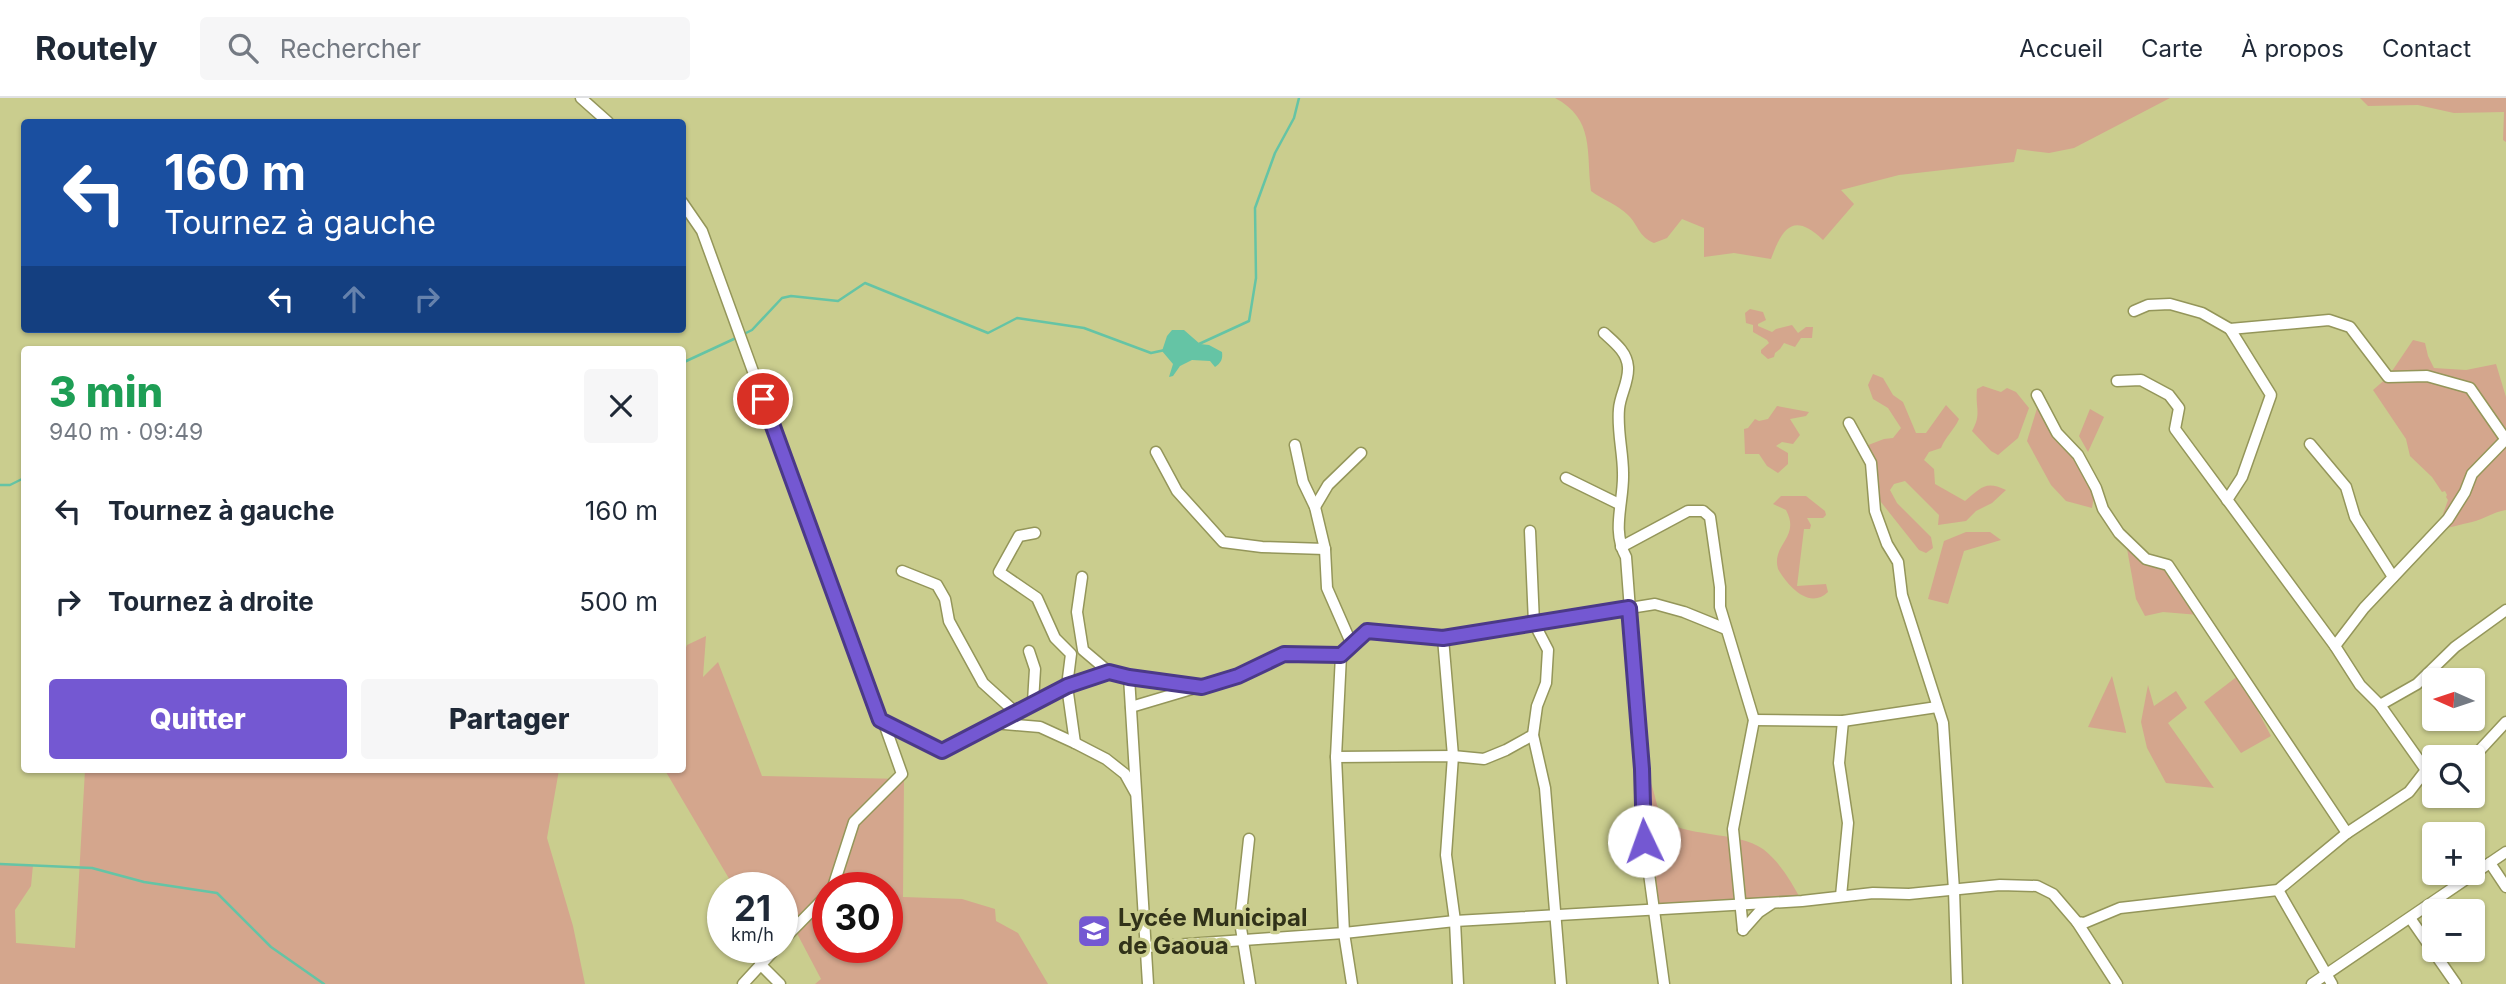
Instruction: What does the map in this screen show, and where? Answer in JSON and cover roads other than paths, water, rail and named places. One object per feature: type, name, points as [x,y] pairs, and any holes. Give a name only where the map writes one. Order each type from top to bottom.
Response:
[{"type":"street","points":[[581,98],[605,119]]},
{"type":"street","points":[[686,208],[702,231],[902,774],[854,822],[839,872]]},
{"type":"street","points":[[2134,311],[2148,305],[2170,303],[2202,313],[2230,329],[2271,395],[2242,477],[2227,500]]},
{"type":"street","points":[[2230,329],[2329,320],[2350,327],[2388,377],[2427,376],[2470,388],[2506,439],[2472,474],[2465,492],[2448,519],[2364,608],[2335,646]]},
{"type":"street","points":[[1604,333],[1623,352],[1628,366],[1627,382],[1619,406],[1623,486],[1618,519],[1620,547],[1626,557],[1642,769],[1642,822],[1664,984]]},
{"type":"street","points":[[2117,381],[2141,380],[2175,401],[2179,408],[2175,429],[2335,646],[2360,685],[2380,705],[2422,759]]},
{"type":"street","points":[[2037,395],[2057,433],[2078,454],[2096,488],[2103,509],[2119,533],[2146,559],[2168,565],[2347,833]]},
{"type":"street","points":[[1849,423],[1871,463],[1875,511],[1886,544],[1898,562],[1902,595],[1943,723],[1954,890],[1956,984]]},
{"type":"street","points":[[2310,444],[2346,487],[2355,517],[2393,577]]},
{"type":"street","points":[[1295,445],[1303,482],[1315,507],[1325,549],[1327,588],[1352,645]]},
{"type":"street","points":[[1156,452],[1177,491],[1223,542],[1262,547],[1325,549]]},
{"type":"street","points":[[1315,507],[1328,485],[1361,453]]},
{"type":"street","points":[[1566,478],[1619,504]]},
{"type":"street","points":[[1620,547],[1688,511],[1703,511],[1710,517],[1720,587],[1720,607],[1754,720],[1733,829],[1742,930],[1759,912],[1774,903]]},
{"type":"street","points":[[1530,531],[1534,623],[1548,650],[1546,682],[1537,706],[1533,734],[1545,788],[1561,984]]},
{"type":"street","points":[[1035,533],[1019,536],[999,572],[1037,598],[1055,638],[1071,654],[1067,686],[1075,743]]},
{"type":"street","points":[[902,571],[937,585],[945,599],[949,621],[983,683],[1014,711]]},
{"type":"street","points":[[1082,578],[1077,612],[1083,650],[1109,672],[1202,687]]},
{"type":"street","points":[[1131,707],[1238,676],[1284,654],[1341,655],[1367,631],[1443,638],[1655,604],[1726,629]]},
{"type":"street","points":[[2380,705],[2417,684],[2455,647],[2506,610]]},
{"type":"street","points":[[1443,638],[1453,756],[1446,855],[1455,921],[1458,984]]},
{"type":"street","points":[[1028,651],[1035,669],[1033,702]]},
{"type":"street","points":[[1341,655],[1336,757],[1344,933],[1352,984]]},
{"type":"street","points":[[880,720],[942,751],[1033,702],[1067,686],[1109,672]]},
{"type":"street","points":[[1129,677],[1148,984]]},
{"type":"street","points":[[1754,720],[1843,721],[1937,707]]},
{"type":"street","points":[[1841,896],[1848,823],[1839,763],[1843,721]]},
{"type":"street","points":[[2485,745],[2506,722]]},
{"type":"street","points":[[993,723],[1040,727],[1075,743],[1105,759],[1125,774],[1137,794]]},
{"type":"street","points":[[1336,757],[1453,756],[1484,759],[1533,734]]},
{"type":"street","points":[[2077,922],[2084,923],[2120,908],[2278,890],[2347,833],[2409,792],[2422,778]]},
{"type":"street","points":[[1249,839],[1240,922],[1250,984]]},
{"type":"street","points":[[2312,984],[2329,979],[2410,918],[2506,852]]},
{"type":"street","points":[[2490,863],[2506,887]]},
{"type":"street","points":[[1146,947],[1344,933],[1455,921],[1774,903],[2000,886],[2037,886],[2053,894],[2077,922],[2117,984]]},
{"type":"street","points":[[2278,890],[2329,979]]},
{"type":"street","points":[[798,925],[812,910]]},
{"type":"street","points":[[2410,918],[2456,984]]},
{"type":"street","points":[[743,984],[760,964],[780,984]]},
{"type":"waterway","points":[[1199,344],[1249,321],[1256,278],[1255,208],[1275,153],[1294,118],[1299,98]]},
{"type":"waterway","points":[[742,335],[752,330],[782,298],[791,296],[838,301],[865,283],[988,333],[1017,318],[1084,328],[1151,353],[1165,350]]},
{"type":"waterway","points":[[686,361],[736,338]]},
{"type":"waterway","points":[[0,485],[10,485],[21,480]]},
{"type":"waterway","points":[[0,864],[92,868],[144,882],[217,893],[271,947],[324,984]]},
{"type":"place","name":"Lycée Municipal de Gaoua","points":[[1094,931]]}]
